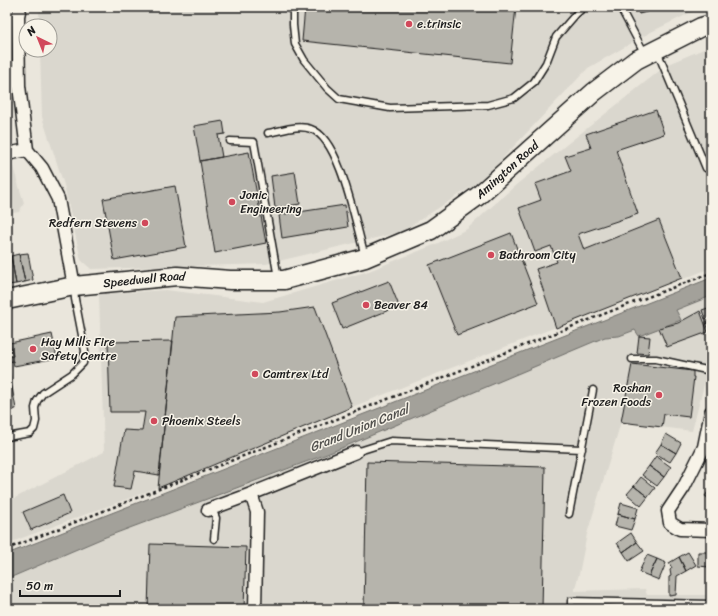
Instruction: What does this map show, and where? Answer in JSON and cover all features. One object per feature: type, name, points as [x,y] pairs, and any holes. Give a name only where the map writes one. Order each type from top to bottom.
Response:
[{"type":"street","points":[[20,7],[18,16],[18,86],[26,150],[42,168],[58,199],[74,286]]},
{"type":"street","name":"Amington Road","points":[[281,280],[365,258],[431,230],[478,196],[594,92],[636,60],[701,27],[711,24]]},
{"type":"street","points":[[7,154],[26,150]]},
{"type":"street","name":"Speedwell Road","points":[[7,300],[74,286],[177,276],[230,280],[281,280]]},
{"type":"street","points":[[711,412],[704,446],[684,486],[668,511],[670,523],[680,529],[711,530]]},
{"type":"street","points":[[210,509],[356,452]]},
{"type":"street","points":[[251,494],[257,512],[255,609]]},
{"type":"lane","points":[[294,7],[293,25],[295,44],[304,60],[327,88],[339,99],[390,108],[488,105],[514,98],[534,82],[546,63],[556,37],[584,7]]},
{"type":"lane","points":[[620,7],[651,53],[706,168]]},
{"type":"lane","points":[[268,133],[301,127],[312,129],[326,140],[336,157],[351,201],[365,258]]},
{"type":"lane","points":[[230,141],[254,142],[281,280]]},
{"type":"lane","points":[[7,437],[30,433],[34,429],[36,421],[35,408],[44,393],[72,374],[83,363],[85,351],[74,286]]},
{"type":"lane","points":[[632,359],[656,359],[711,371]]},
{"type":"lane","points":[[569,514],[593,390]]},
{"type":"lane","points":[[356,452],[391,442],[582,449]]},
{"type":"lane","points":[[210,509],[216,518],[214,539]]},
{"type":"lane","points":[[571,609],[571,601],[711,604]]},
{"type":"path","points":[[7,549],[577,324],[711,273]]},
{"type":"shaded area","points":[[41,7],[702,7],[651,32],[588,68],[482,180],[401,232],[266,264],[91,269],[81,260],[64,185],[42,117],[40,58],[58,58],[58,18],[39,18]]},
{"type":"shaded area","points":[[711,46],[711,268],[683,279],[681,278],[352,407],[143,493],[7,544],[7,502],[104,452],[99,294],[166,290],[263,302],[369,271],[434,245],[467,229],[517,184],[668,64]]},
{"type":"shaded area","points":[[7,167],[13,167],[24,203],[19,212],[7,214]]},
{"type":"shaded area","points":[[711,296],[711,362],[692,431],[621,422],[587,534],[574,591],[645,589],[647,595],[711,595],[711,609],[7,609],[7,579],[103,538],[327,454],[605,337],[619,336],[635,330],[681,320],[676,310]]},
{"type":"water","name":"Grand Union Canal","points":[[711,278],[711,296],[676,310],[681,320],[639,336],[635,330],[619,336],[605,337],[327,454],[103,538],[7,579],[7,554]]},
{"type":"building","name":"e.trinsic","points":[[305,7],[516,7],[510,63],[302,41]]},
{"type":"building","points":[[637,7],[665,7],[639,14]]},
{"type":"building","points":[[656,110],[664,134],[616,150],[638,214],[578,234],[584,250],[659,220],[682,278],[556,328],[536,269],[557,262],[551,246],[535,252],[519,208],[541,200],[535,184],[571,171],[565,156],[591,148],[586,134]]},
{"type":"building","points":[[223,121],[225,134],[218,135],[222,157],[200,161],[194,126]]},
{"type":"building","name":"Jonic Engineering","points":[[249,152],[266,243],[215,253],[200,161]]},
{"type":"building","points":[[295,172],[300,204],[275,208],[271,176]]},
{"type":"building","name":"Redfern Stevens","points":[[175,186],[186,247],[114,260],[103,199]]},
{"type":"building","points":[[345,205],[348,227],[282,238],[279,215]]},
{"type":"building","points":[[511,233],[538,303],[457,335],[429,265]]},
{"type":"building","points":[[28,253],[33,280],[25,282],[19,254]]},
{"type":"building","points":[[19,254],[25,282],[16,284],[11,256]]},
{"type":"building","points":[[11,256],[16,284],[8,285],[7,257]]},
{"type":"building","name":"Beaver 84","points":[[389,281],[399,306],[342,329],[332,303]]},
{"type":"building","name":"Camtrex Ltd","points":[[315,307],[352,407],[158,488],[175,317],[280,312]]},
{"type":"building","points":[[711,307],[711,317],[705,319],[702,310]]},
{"type":"building","points":[[700,311],[708,332],[667,347],[659,328],[678,323]]},
{"type":"building","points":[[711,320],[711,337],[706,322]]},
{"type":"building","name":"Hay Mills Fire Safety Centre","points":[[52,334],[57,358],[14,366],[13,361],[8,362],[7,357],[13,356],[10,343]]},
{"type":"building","points":[[639,336],[650,337],[648,354],[637,353]]},
{"type":"building","name":"Phoenix Steels","points":[[173,341],[159,475],[135,471],[131,489],[114,487],[124,430],[142,431],[145,412],[110,412],[108,342]]},
{"type":"building","points":[[7,359],[16,409],[8,410],[11,424],[7,425]]},
{"type":"building","name":"Roshan Frozen Foods","points":[[632,364],[693,371],[694,377],[689,417],[664,414],[662,427],[621,422]]},
{"type":"building","points":[[666,434],[681,443],[676,453],[661,444]]},
{"type":"building","points":[[661,444],[676,453],[670,462],[655,453]]},
{"type":"building","points":[[656,456],[671,467],[664,477],[649,466]]},
{"type":"building","points":[[367,462],[545,467],[542,609],[364,609]]},
{"type":"building","points":[[649,466],[664,477],[657,486],[642,475]]},
{"type":"building","points":[[641,477],[655,488],[648,497],[634,486]]},
{"type":"building","points":[[634,486],[648,497],[641,506],[627,494]]},
{"type":"building","points":[[711,488],[711,500],[705,496]]},
{"type":"building","points":[[63,495],[70,513],[31,530],[23,512]]},
{"type":"building","points":[[621,503],[638,508],[635,519],[618,514]]},
{"type":"building","points":[[618,514],[635,519],[631,530],[615,526]]},
{"type":"building","points":[[631,533],[637,542],[623,552],[617,543]]},
{"type":"building","points":[[637,542],[644,551],[629,561],[623,552]]},
{"type":"building","points":[[150,544],[246,547],[244,609],[148,609]]},
{"type":"building","points":[[688,552],[696,565],[686,571],[679,557]]},
{"type":"building","points":[[698,552],[709,552],[709,567],[698,566]]},
{"type":"building","points":[[709,552],[711,552],[711,567],[709,567]]},
{"type":"building","points":[[647,555],[657,559],[649,576],[639,572]]},
{"type":"building","points":[[679,557],[686,571],[677,576],[676,595],[669,596],[669,577],[671,576],[670,570],[672,568],[669,563]]},
{"type":"building","points":[[657,559],[666,563],[659,580],[649,576]]},
{"type":"place","name":"e.trinsic","points":[[409,24]]},
{"type":"place","name":"Jonic Engineering","points":[[232,202]]},
{"type":"place","name":"Redfern Stevens","points":[[145,223]]},
{"type":"place","name":"Bathroom City","points":[[491,255]]},
{"type":"place","name":"Beaver 84","points":[[366,305]]},
{"type":"place","name":"Hay Mills Fire Safety Centre","points":[[33,349]]},
{"type":"place","name":"Camtrex Ltd","points":[[255,374]]},
{"type":"place","name":"Roshan Frozen Foods","points":[[659,395]]},
{"type":"place","name":"Phoenix Steels","points":[[154,421]]}]
